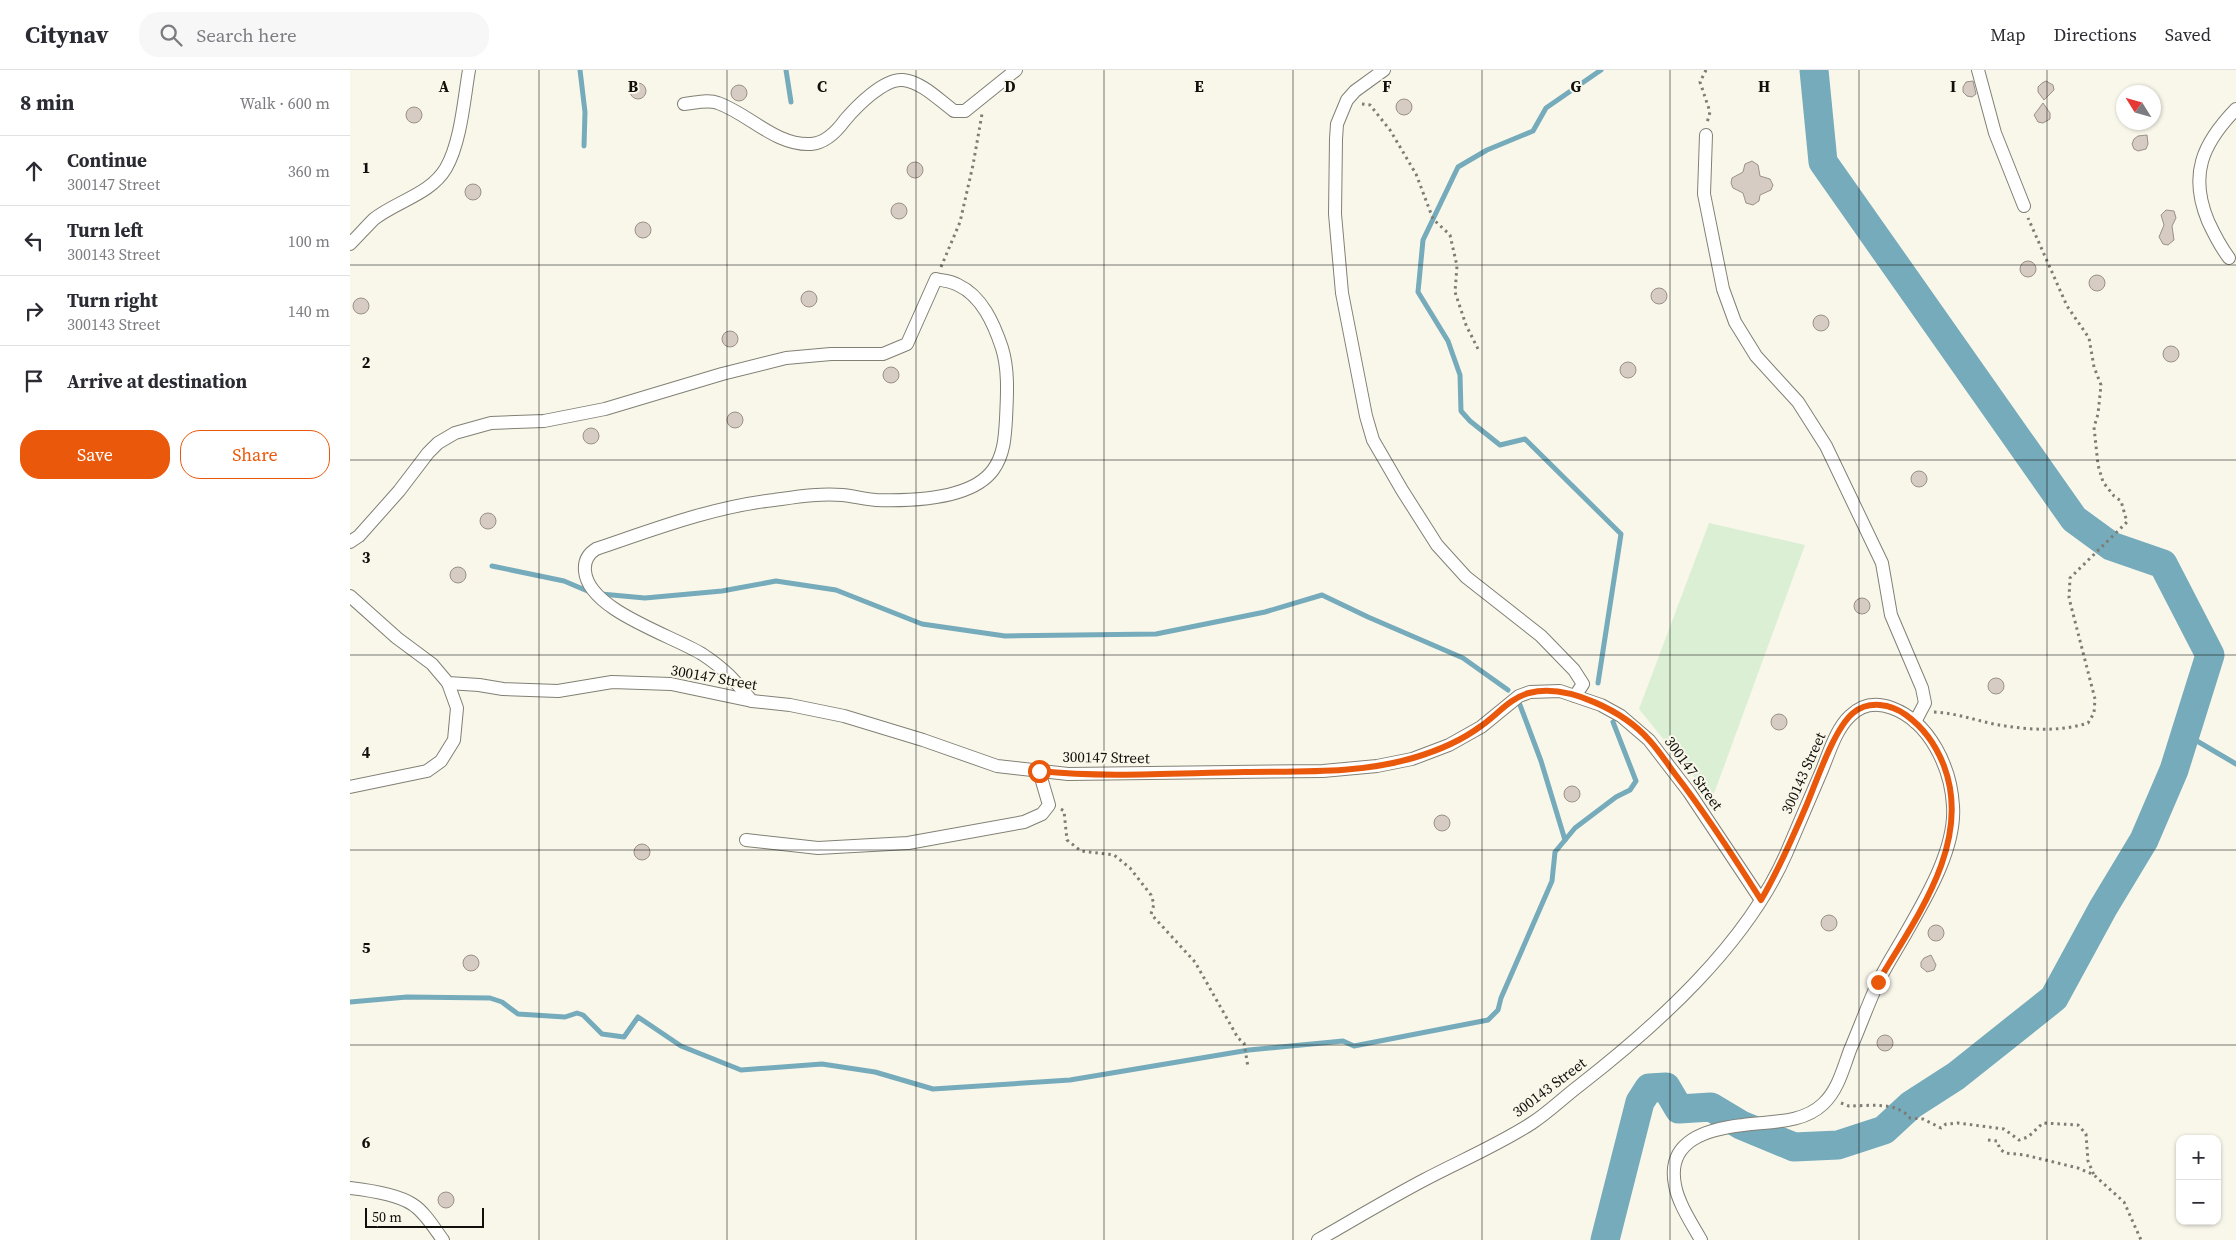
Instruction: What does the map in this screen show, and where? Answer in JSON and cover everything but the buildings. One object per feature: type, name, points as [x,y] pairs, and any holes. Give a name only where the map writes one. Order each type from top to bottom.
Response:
[{"type":"street","points":[[350,244],[374,220],[435,181],[447,167],[456,142],[469,70]]},
{"type":"street","points":[[684,104],[717,102],[784,139],[811,144],[833,134],[853,110],[872,93],[892,82],[902,80],[922,88],[958,112],[965,111],[1016,70]]},
{"type":"street","points":[[1384,70],[1355,91],[1347,100],[1337,124],[1335,214],[1342,293],[1366,416],[1373,440],[1436,545],[1466,577],[1541,636],[1574,670],[1583,684],[1575,696]]},
{"type":"street","points":[[1978,70],[1996,132],[2024,206]]},
{"type":"street","points":[[2229,258],[2218,244],[2200,199],[2198,184],[2200,165],[2209,143],[2236,110]]},
{"type":"street","points":[[1706,138],[1704,194],[1723,289],[1735,322],[1756,356],[1798,402],[1826,446],[1882,563],[1891,614],[1922,688],[1925,703],[1919,716]]},
{"type":"street","points":[[350,542],[359,536],[428,453],[438,443],[455,433],[491,423],[544,421],[605,409],[722,374],[786,358],[831,354],[883,354],[897,350],[907,344],[936,279],[960,286],[972,294],[986,310],[1004,353],[1007,386],[1005,441],[993,469],[985,478],[970,487],[945,495],[915,499],[874,500],[840,495],[793,497],[742,504],[705,513],[596,549],[588,555],[585,562],[587,584],[603,602],[700,653],[726,670],[752,701]]},
{"type":"street","points":[[350,596],[397,638],[432,664],[448,683],[457,708],[454,740],[441,761],[427,771],[350,787]]},
{"type":"street","name":"300147 Street","points":[[448,683],[503,689],[558,691],[612,682],[672,684],[752,701],[790,704],[844,716],[923,740],[997,766],[1068,774],[1323,771],[1377,766],[1412,759],[1449,745],[1481,727],[1509,703],[1530,692],[1560,691],[1601,705],[1621,716],[1649,740],[1689,792],[1761,900]]},
{"type":"street","name":"300143 Street","points":[[1318,1240],[1421,1181],[1480,1152],[1533,1122],[1627,1049],[1684,994],[1745,925],[1780,867],[1829,753],[1845,721],[1859,708],[1869,705],[1882,705],[1919,716],[1948,776],[1954,808],[1947,847],[1938,874],[1878,982],[1836,1086],[1827,1100],[1817,1109],[1781,1122],[1741,1125],[1715,1130],[1694,1137],[1684,1145],[1674,1170],[1675,1188],[1701,1240]]},
{"type":"street","points":[[746,840],[818,848],[908,844],[1024,822],[1042,814],[1049,805],[1039,771]]},
{"type":"street","points":[[350,1188],[385,1195],[412,1204],[427,1219],[443,1240]]},
{"type":"path","points":[[1706,70],[1700,82],[1710,112],[1704,130],[1706,138]]},
{"type":"path","points":[[936,279],[960,222],[973,165],[985,94]]},
{"type":"path","points":[[1347,100],[1370,105],[1390,130],[1416,174],[1433,219],[1450,235],[1450,242],[1457,266],[1455,292],[1466,325],[1479,351]]},
{"type":"path","points":[[1919,716],[1953,713],[1999,725],[2048,730],[2069,729],[2088,723],[2094,713],[2095,699],[2069,598],[2070,578],[2127,522],[2121,501],[2114,496],[2103,482],[2098,465],[2094,427],[2098,414],[2101,385],[2094,367],[2090,338],[2067,306],[2035,237],[2024,206]]},
{"type":"path","points":[[1049,805],[1052,804],[1064,811],[1067,840],[1081,851],[1114,855],[1130,868],[1151,895],[1154,904],[1150,914],[1195,962],[1238,1038],[1244,1043],[1248,1066]]},
{"type":"path","points":[[1827,1100],[1849,1106],[1896,1107],[1904,1111],[1910,1118],[1923,1119],[1941,1128],[1946,1124],[1958,1122],[1969,1126],[2004,1129],[2020,1140],[2028,1137],[2043,1123],[2078,1125],[2086,1134],[2088,1161],[2094,1175]]},
{"type":"path","points":[[1988,1140],[1997,1141],[2000,1149],[2005,1153],[2025,1155],[2078,1168],[2094,1175],[2124,1202],[2141,1240]]},
{"type":"green space","points":[[1709,523],[1805,545],[1712,799],[1639,709]]},
{"type":"waterway","points":[[580,70],[585,112],[584,146]]},
{"type":"waterway","points":[[786,70],[791,102]]},
{"type":"waterway","points":[[1598,683],[1621,534],[1525,439],[1500,445],[1470,421],[1461,411],[1460,375],[1448,341],[1418,292],[1423,240],[1458,167],[1487,150],[1533,131],[1546,108],[1601,70]]},
{"type":"waterway","points":[[1605,1240],[1640,1102],[1649,1088],[1666,1087],[1679,1109],[1711,1107],[1741,1125],[1794,1147],[1838,1145],[1884,1130],[1911,1105],[1956,1076],[2054,998],[2103,908],[2144,840],[2174,770],[2210,655],[2163,564],[2111,546],[2074,519],[1823,162],[1814,70]]},
{"type":"waterway","points":[[492,566],[564,581],[590,592]]},
{"type":"waterway","points":[[601,594],[645,598],[722,591],[776,581],[836,590],[922,624],[1005,636],[1156,634],[1265,612],[1322,595],[1463,658],[1508,690]]},
{"type":"waterway","points":[[1520,705],[1541,761],[1565,840]]},
{"type":"waterway","points":[[350,1002],[407,997],[490,998],[502,1002],[518,1014],[565,1017],[577,1013],[583,1015],[602,1034],[624,1037],[638,1017],[681,1046],[741,1070],[822,1064],[875,1072],[933,1089],[1070,1080],[1249,1050],[1343,1041],[1354,1046],[1488,1020],[1498,1010],[1501,998],[1552,881],[1555,852],[1575,828],[1616,797],[1630,790],[1636,781],[1613,722]]},
{"type":"waterway","points":[[2185,734],[2236,764]]},
{"type":"route","points":[[1039,771],[1068,774],[1161,774],[1323,771],[1377,766],[1412,759],[1449,745],[1481,727],[1519,696],[1530,692],[1560,691],[1601,705],[1621,716],[1649,740],[1689,792],[1761,900],[1780,867],[1829,753],[1845,721],[1859,708],[1869,705],[1882,705],[1901,711],[1915,722],[1931,741],[1948,776],[1954,808],[1947,847],[1938,874],[1878,982]]}]
